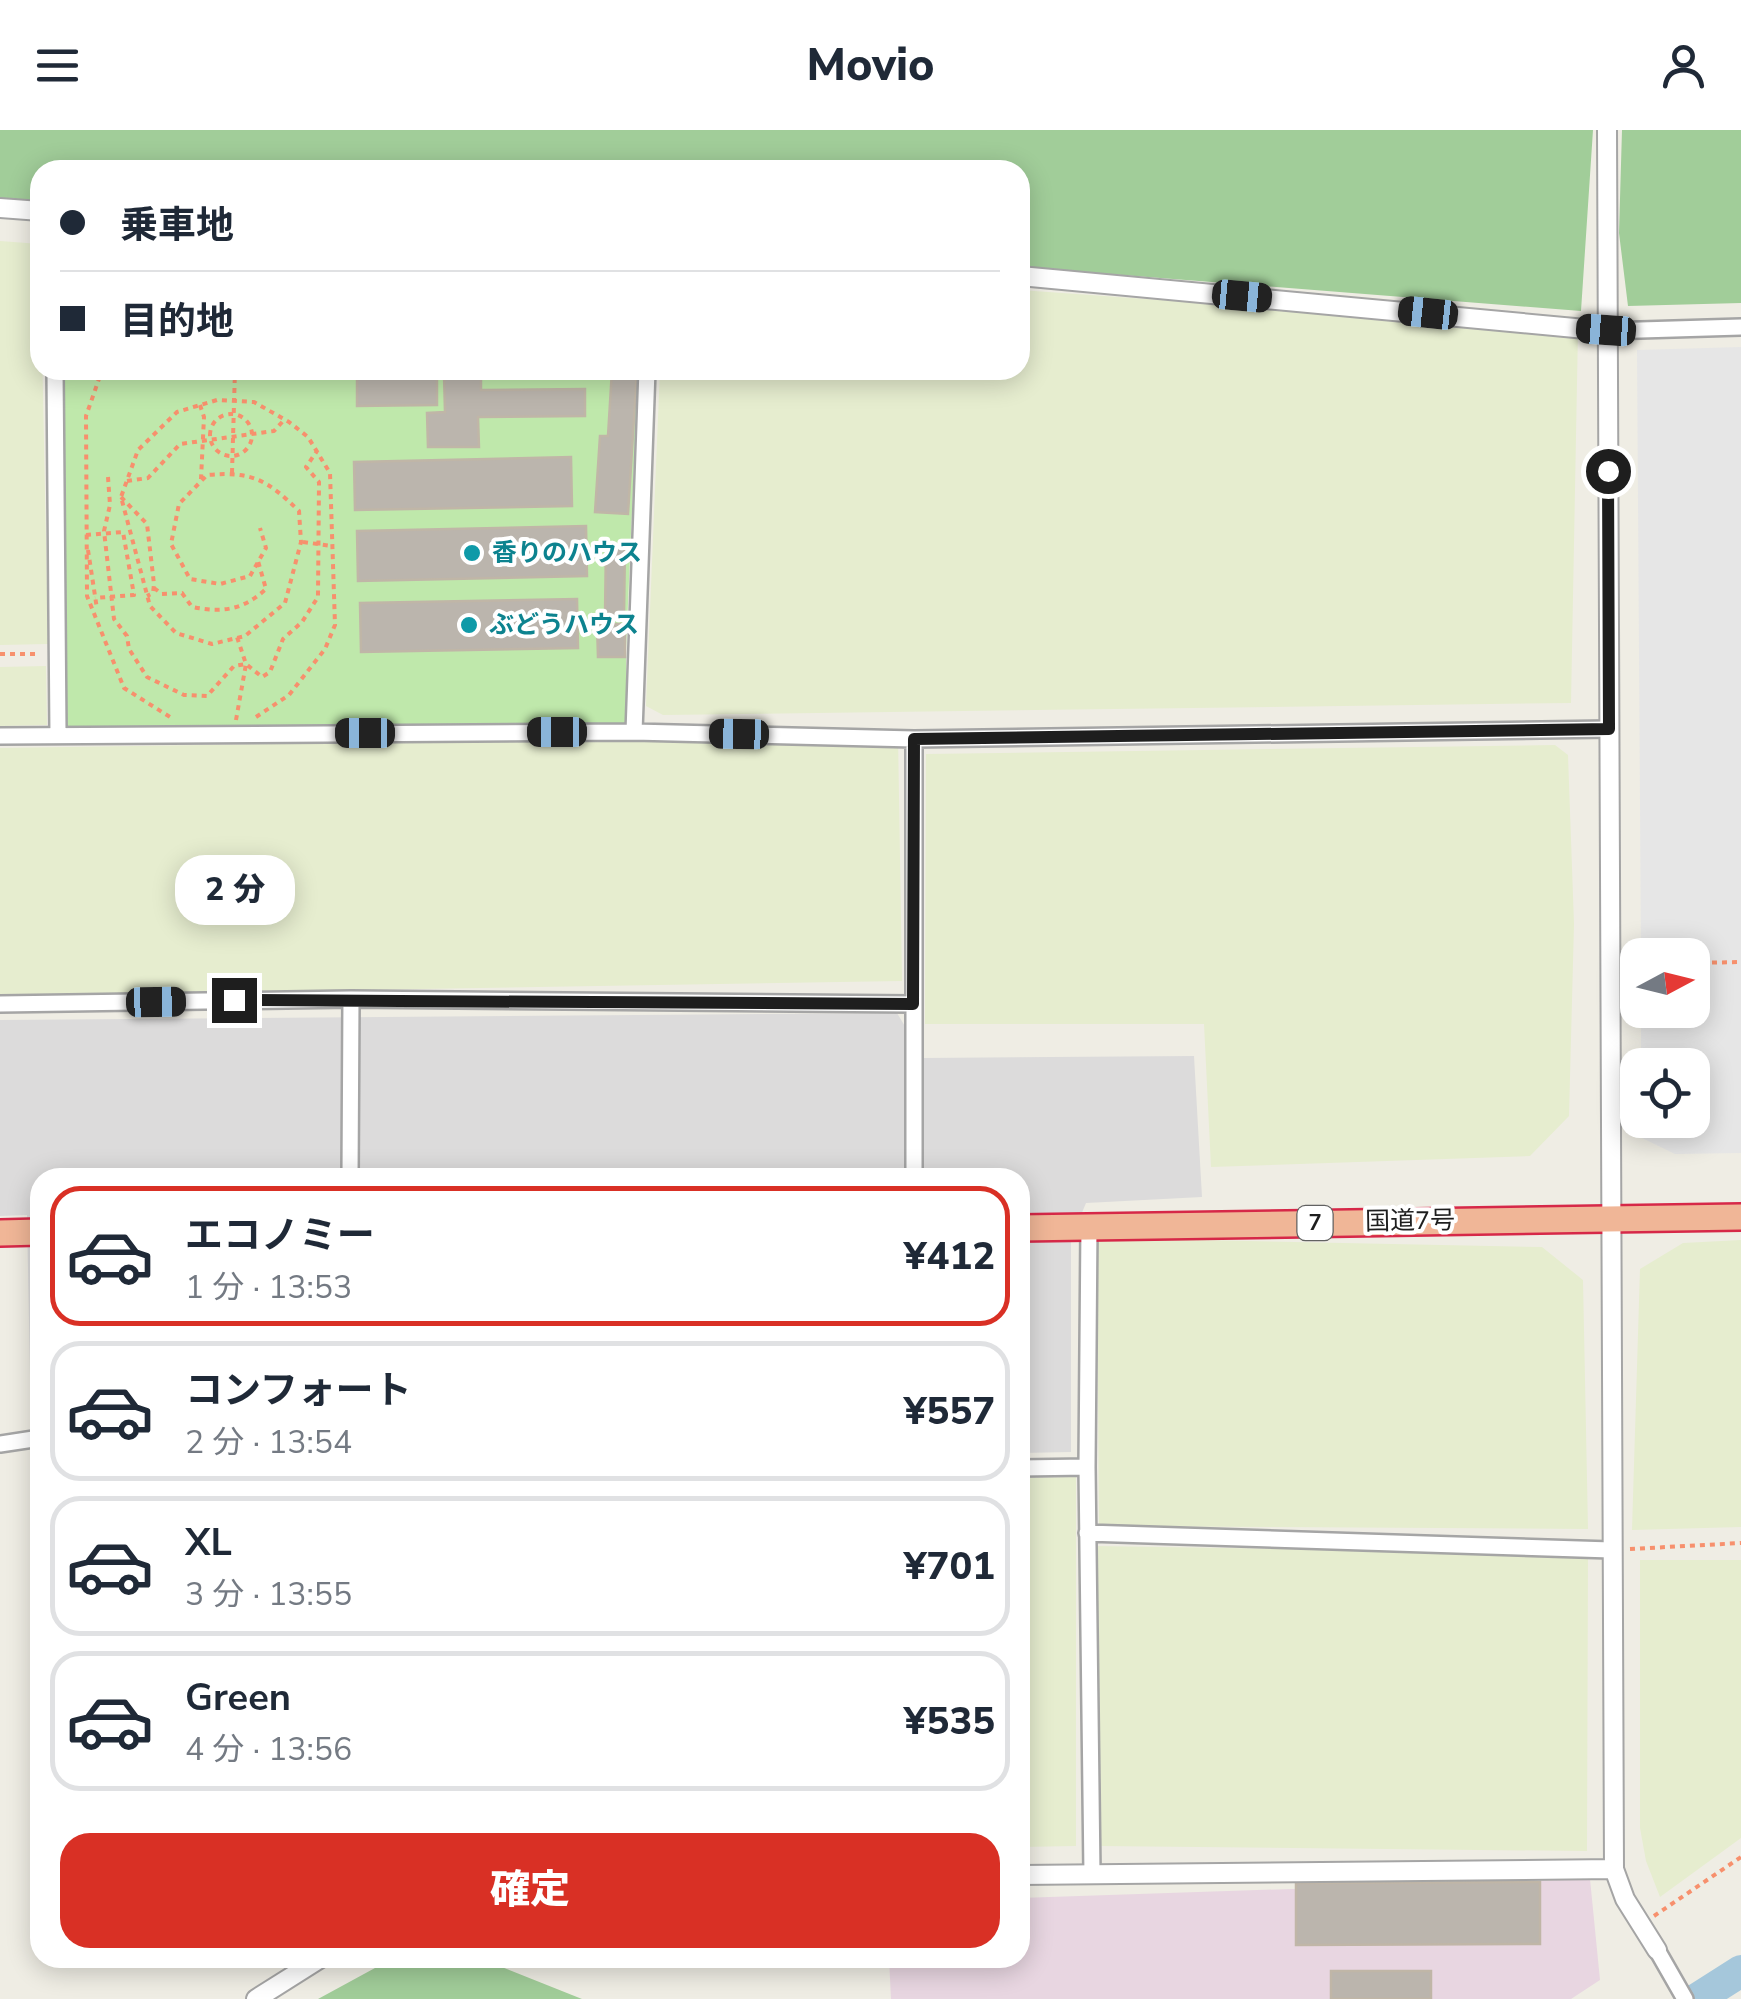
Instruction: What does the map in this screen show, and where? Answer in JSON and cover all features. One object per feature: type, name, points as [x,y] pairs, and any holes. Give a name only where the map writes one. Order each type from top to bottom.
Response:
[{"type":"highway","name":"国道7号","points":[[1030,1228],[1741,1217]]},
{"type":"highway","points":[[0,1234],[30,1232]]},
{"type":"street","points":[[1608,130],[1614,1868],[1625,1899],[1685,1999]]},
{"type":"street","points":[[0,208],[30,210]]},
{"type":"street","points":[[1030,277],[1606,330],[1741,328]]},
{"type":"street","points":[[55,380],[58,734]]},
{"type":"street","points":[[634,732],[647,380]]},
{"type":"street","points":[[0,736],[634,732],[914,739],[1609,729]]},
{"type":"street","points":[[914,739],[914,1168]]},
{"type":"street","points":[[0,1004],[351,999],[913,1004]]},
{"type":"street","points":[[350,1168],[351,999]]},
{"type":"street","points":[[1089,1226],[1086,1467],[1092,1874]]},
{"type":"street","points":[[0,1444],[30,1440]]},
{"type":"street","points":[[1030,1468],[1086,1467]]},
{"type":"street","points":[[1087,1533],[1611,1550]]},
{"type":"street","points":[[1030,1875],[1614,1868]]},
{"type":"street","points":[[256,1999],[305,1968]]},
{"type":"path","points":[[99,380],[86,416],[86,596],[124,688],[166,716],[180,720]]},
{"type":"path","points":[[232,473],[235,380]]},
{"type":"path","points":[[238,638],[246,664],[236,724],[247,723],[289,694],[324,649],[335,625],[330,473],[308,437],[254,402],[217,400],[177,412],[138,450],[122,497],[150,606],[176,634],[212,644],[238,638],[285,603],[301,542],[299,511],[273,486],[242,472],[207,475],[179,504],[171,544],[190,580],[220,584],[250,576],[266,548],[260,528]]},
{"type":"path","points":[[200,405],[207,440],[216,450],[236,456],[247,450],[252,434],[245,418],[232,414],[213,424],[207,440],[201,482]]},
{"type":"path","points":[[127,480],[148,478],[180,444],[274,431],[284,420]]},
{"type":"path","points":[[246,664],[262,678],[270,672],[283,638],[302,622],[318,598],[319,482],[306,466],[317,452]]},
{"type":"path","points":[[108,478],[110,505],[104,534],[114,619],[147,677],[184,695],[207,696],[234,666],[246,664]]},
{"type":"path","points":[[122,497],[147,524],[154,588],[162,594],[182,593],[192,607],[233,610],[248,605],[266,589],[258,561]]},
{"type":"path","points":[[86,535],[123,532],[134,594],[95,598]]},
{"type":"path","points":[[86,535],[97,610]]},
{"type":"path","points":[[301,542],[332,546]]},
{"type":"path","points":[[147,596],[154,588]]},
{"type":"path","points":[[0,654],[56,653]]},
{"type":"path","points":[[1710,963],[1741,962]]},
{"type":"path","points":[[1611,1550],[1741,1543]]},
{"type":"path","points":[[1641,1925],[1741,1857]]},
{"type":"shaded area","points":[[1741,347],[1741,1153],[1675,1154],[1642,1138],[1710,1138],[1710,1048],[1641,1048],[1641,1028],[1710,1028],[1710,938],[1641,938],[1637,350]]},
{"type":"shaded area","points":[[897,1013],[924,1058],[1194,1056],[1202,1197],[1086,1203],[1071,1239],[1071,1452],[1030,1453],[1030,1168],[30,1168],[30,1375],[27,1215],[0,1216],[0,1020]]},
{"type":"shaded area","points":[[1590,1879],[1600,1980],[1571,1999],[891,1999],[889,1968],[1030,1968],[1030,1898]]},
{"type":"green space","points":[[0,130],[1593,130],[1581,311],[1030,268],[1030,160],[30,160],[30,201],[0,199]]},
{"type":"green space","points":[[1622,130],[1741,130],[1741,303],[1628,306],[1619,233]]},
{"type":"green space","points":[[0,241],[30,243],[30,380],[43,380],[48,644],[0,645]]},
{"type":"green space","points":[[1030,291],[1578,330],[1571,703],[663,715],[646,706],[660,380],[1030,380]]},
{"type":"green space","points":[[61,380],[638,380],[626,650],[627,727],[63,728]]},
{"type":"green space","points":[[46,666],[47,725],[0,726],[0,667]]},
{"type":"green space","points":[[898,735],[902,981],[0,996],[0,748]]},
{"type":"green space","points":[[1555,745],[1568,755],[1574,924],[1569,1116],[1530,1156],[1211,1167],[1204,1024],[925,1024],[926,754]]},
{"type":"green space","points":[[1102,1238],[1542,1247],[1583,1280],[1588,1529],[1099,1526],[1097,1244]]},
{"type":"green space","points":[[1741,1240],[1741,1527],[1632,1530],[1640,1269],[1683,1243]]},
{"type":"green space","points":[[1076,1477],[1076,1846],[1030,1847],[1030,1478]]},
{"type":"green space","points":[[1095,1546],[1588,1554],[1587,1851],[1098,1846]]},
{"type":"green space","points":[[1640,1560],[1741,1560],[1741,1838],[1660,1897],[1646,1861],[1640,1828]]},
{"type":"green space","points":[[375,1968],[504,1968],[582,1999],[318,1999]]},
{"type":"building","points":[[357,380],[437,380],[437,405],[357,406]]},
{"type":"building","points":[[444,380],[481,380],[481,390],[585,389],[585,416],[478,417],[479,447],[428,447],[427,413],[445,412]]},
{"type":"building","points":[[611,380],[636,380],[628,514],[595,512],[600,436],[608,436]]},
{"type":"building","points":[[571,457],[572,506],[355,510],[354,462]]},
{"type":"building","name":"香りのハウス","points":[[586,526],[587,576],[358,581],[357,531]]},
{"type":"building","points":[[606,544],[625,545],[624,616],[605,616]]},
{"type":"building","name":"ぶどうハウス","points":[[577,599],[578,648],[361,652],[360,603]]},
{"type":"building","points":[[597,624],[625,624],[625,657],[598,657]]},
{"type":"building","points":[[1540,1882],[1540,1944],[1296,1945],[1296,1883]]},
{"type":"building","points":[[1331,1971],[1431,1971],[1431,1999],[1331,1999]]},
{"type":"waterway","points":[[1697,1999],[1741,1971]]},
{"type":"place","name":"香りのハウス","points":[[472,553]]},
{"type":"place","name":"ぶどうハウス","points":[[469,625]]},
{"type":"route","points":[[234,1000],[913,1004],[914,739],[1609,729],[1608,471]]}]
